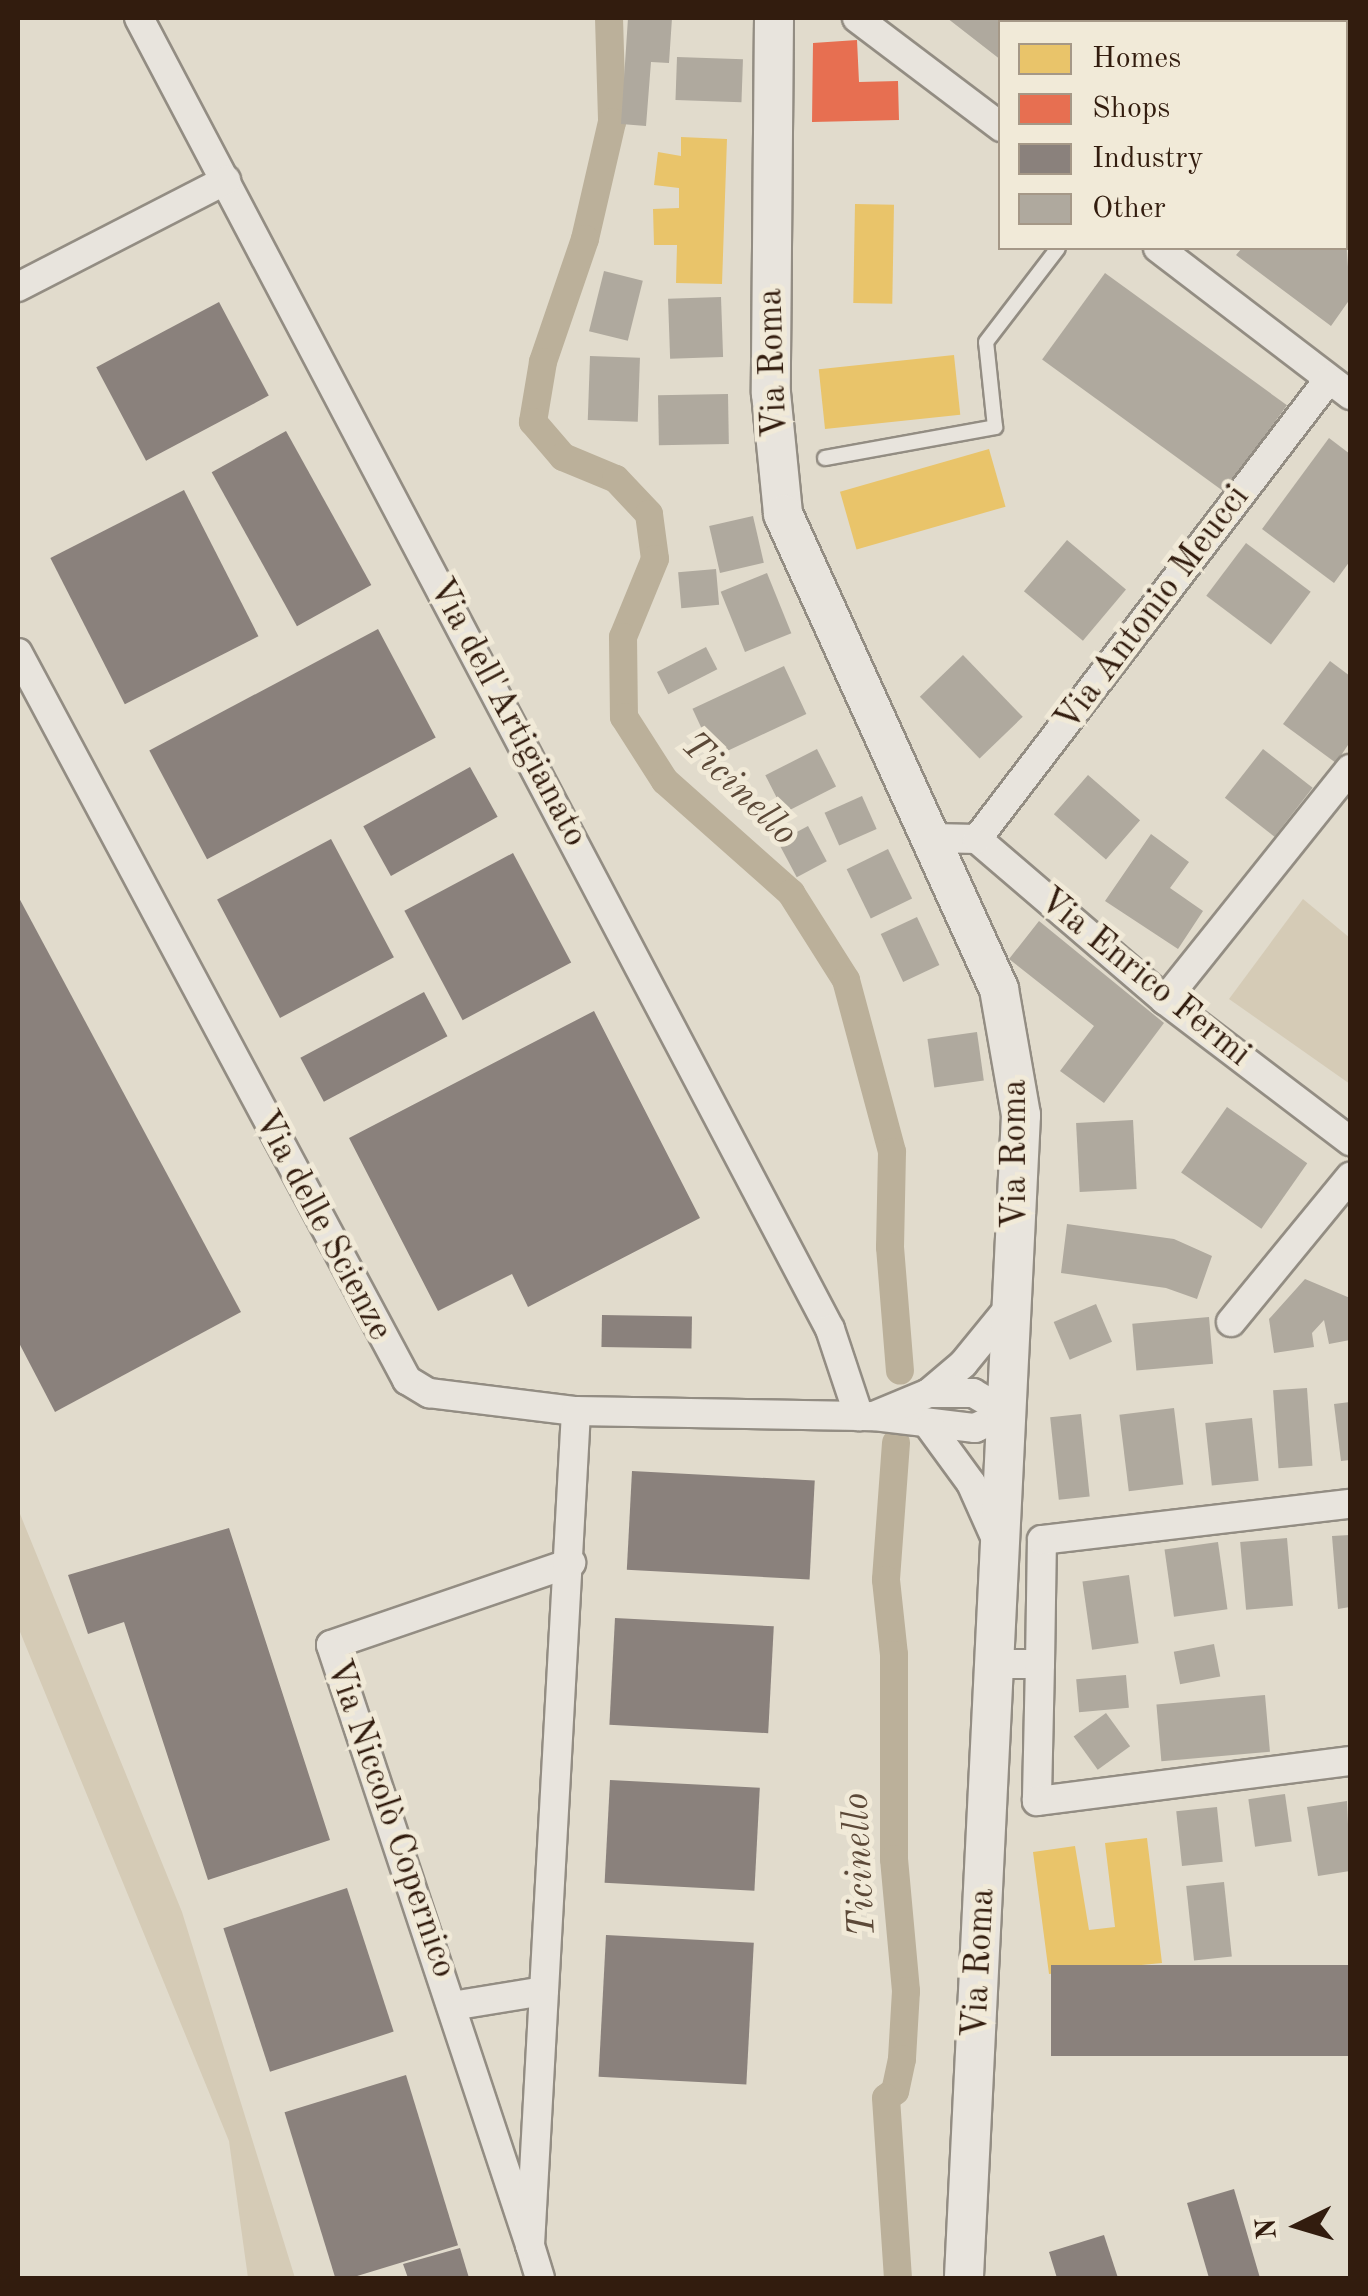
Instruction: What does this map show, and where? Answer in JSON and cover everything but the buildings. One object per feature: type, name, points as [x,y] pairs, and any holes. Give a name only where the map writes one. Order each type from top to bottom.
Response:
[{"type":"street","name":"Via dell'Artigianato","points":[[139,18],[830,1329],[866,1416]]},
{"type":"street","name":"Via Roma","points":[[774,18],[770,393],[783,514],[999,989],[1016,1058],[1021,1114],[964,2278]]},
{"type":"street","points":[[858,18],[998,125]]},
{"type":"street","points":[[18,288],[226,180]]},
{"type":"street","points":[[1161,250],[1340,387]]},
{"type":"street","name":"Via Antonio Meucci","points":[[977,839],[1340,387]]},
{"type":"street","name":"Via delle Scienze","points":[[18,653],[407,1380],[429,1394],[576,1410],[866,1416],[930,1427],[975,1428],[1007,1414]]},
{"type":"street","points":[[1165,1000],[1350,770]]},
{"type":"street","points":[[932,838],[977,839]]},
{"type":"street","name":"Via Enrico Fermi","points":[[977,839],[1165,1000],[1350,1141]]},
{"type":"street","points":[[1231,1322],[1350,1177]]},
{"type":"street","name":"Via delle Scienze","points":[[866,1416],[929,1393],[964,1364],[1013,1303]]},
{"type":"street","name":"Via delle Scienze","points":[[929,1393],[973,1393],[1007,1414]]},
{"type":"street","name":"Via Niccolò Copernico","points":[[530,2245],[571,1563],[576,1410]]},
{"type":"street","points":[[930,1427],[971,1483],[1001,1550]]},
{"type":"street","points":[[1350,1504],[1042,1540],[1037,1802],[1350,1761]]},
{"type":"street","name":"Via Niccolò Copernico","points":[[540,2278],[331,1645],[571,1563]]},
{"type":"street","points":[[996,1664],[1040,1664]]},
{"type":"street","name":"Via Niccolò Copernico","points":[[452,2006],[544,1991]]},
{"type":"lane","points":[[825,458],[996,427],[986,342],[1056,250]]},
{"type":"shaded area","points":[[1303,899],[1350,938],[1350,1084],[1229,999]]},
{"type":"shaded area","points":[[18,1509],[182,1912],[295,2278],[248,2278],[229,2141],[18,1627]]},
{"type":"waterway","name":"Ticinello","points":[[609,18],[612,122],[585,239],[543,362],[533,422],[563,457],[616,479],[649,514],[655,559],[623,637],[624,717],[665,781],[791,893],[846,980],[892,1152],[890,1247],[900,1371]]},
{"type":"waterway","name":"Ticinello","points":[[896,1443],[886,1580],[894,1655],[894,1859],[906,1991],[902,2059],[895,2091],[886,2098],[898,2278]]}]
